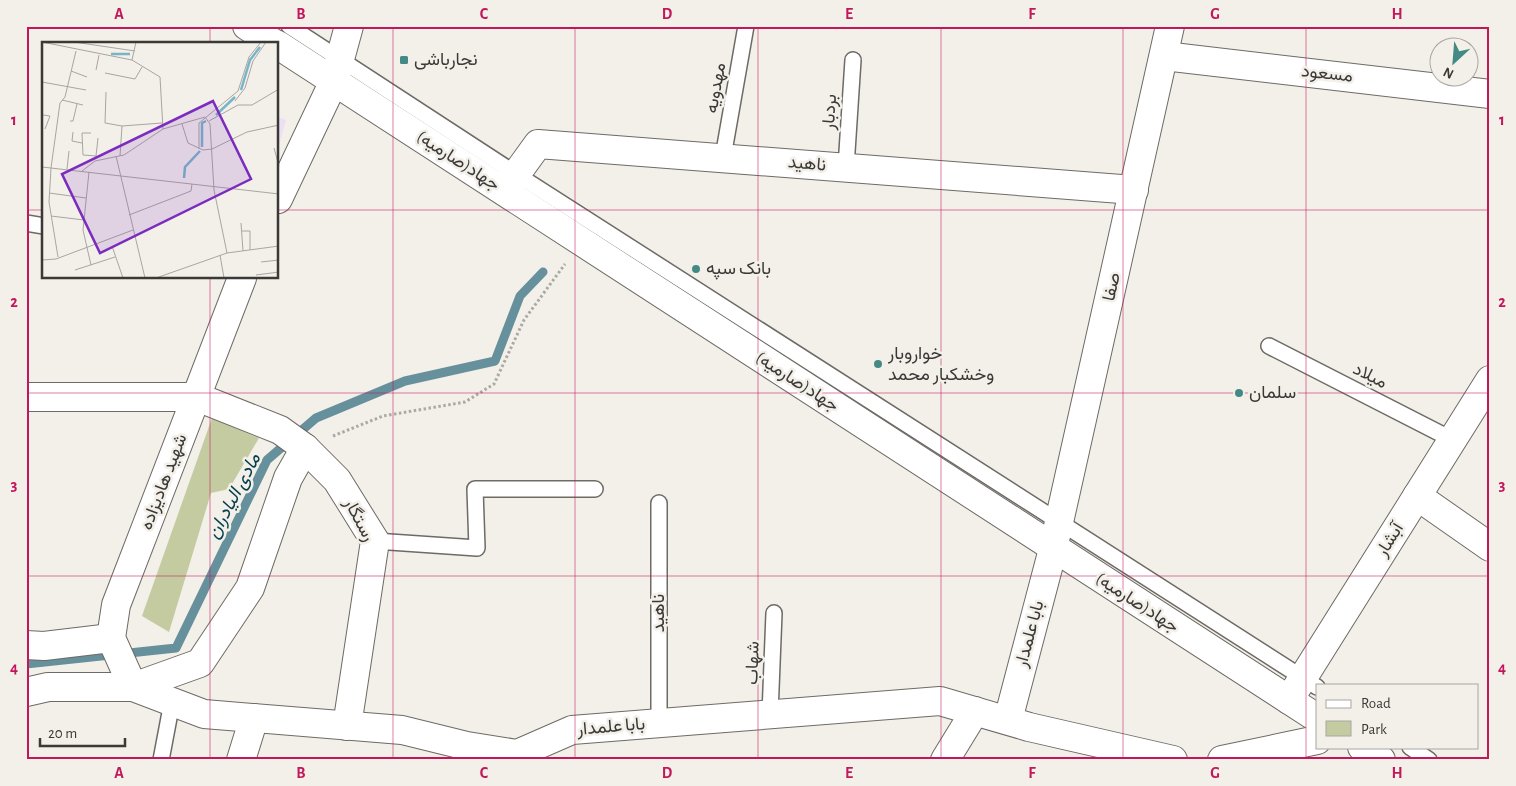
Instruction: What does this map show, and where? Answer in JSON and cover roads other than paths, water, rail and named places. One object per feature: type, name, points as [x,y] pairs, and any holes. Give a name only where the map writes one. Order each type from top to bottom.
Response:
[{"type":"street","name":"جهاد(صارمیه)","points":[[248,26],[273,42]]},
{"type":"street","points":[[279,197],[338,70],[350,26]]},
{"type":"street","name":"صفا","points":[[1053,548],[1170,26]]},
{"type":"street","name":"جهاد(صارمیه)","points":[[279,45],[338,70],[510,183],[581,241],[1053,548],[1303,689],[1316,716]]},
{"type":"street","name":"مسعود","points":[[1164,56],[1490,94]]},
{"type":"street","name":"ناهید","points":[[510,183],[538,144],[1134,190]]},
{"type":"street","name":"شهید هادیزاده","points":[[111,638],[116,605],[242,279]]},
{"type":"street","name":"آبشار","points":[[1303,689],[1417,496],[1490,380]]},
{"type":"street","points":[[26,397],[197,397]]},
{"type":"street","name":"رستگار","points":[[197,397],[280,430],[305,448],[337,480],[375,541],[347,726]]},
{"type":"street","points":[[26,692],[48,687],[133,687],[200,663],[250,588],[288,478],[305,448]]},
{"type":"street","points":[[1417,496],[1490,547]]},
{"type":"street","name":"بابا علمدار","points":[[1008,720],[1053,548]]},
{"type":"street","points":[[26,645],[44,646],[111,638],[133,687]]},
{"type":"street","name":"بابا علمدار","points":[[133,687],[204,714],[402,730],[516,757],[572,730],[940,701],[1008,720],[1173,760]]},
{"type":"street","points":[[945,760],[975,711]]},
{"type":"street","points":[[241,760],[254,718]]},
{"type":"street","points":[[1222,760],[1316,740]]},
{"type":"street","points":[[1363,748],[1381,760]]},
{"type":"lane","name":"جهاد(صارمیه)","points":[[289,26],[338,70]]},
{"type":"lane","name":"مهدویه","points":[[723,157],[746,26]]},
{"type":"lane","name":"بردبار","points":[[846,167],[853,60]]},
{"type":"lane","name":"جهاد(صارمیه)","points":[[510,183],[1059,521],[1303,689]]},
{"type":"lane","points":[[26,223],[42,226]]},
{"type":"lane","name":"میلاد","points":[[1269,346],[1453,440]]},
{"type":"lane","points":[[375,541],[477,548],[475,489],[595,489]]},
{"type":"lane","name":"ناهید","points":[[658,503],[658,723]]},
{"type":"lane","name":"شهاب","points":[[770,714],[774,613]]},
{"type":"lane","points":[[161,760],[172,702]]},
{"type":"lane","points":[[1411,748],[1429,760]]},
{"type":"waterway","name":"مادی الیادران","points":[[26,664],[176,648],[267,460],[316,418],[405,381],[495,361],[520,296],[543,272]]},
{"type":"place","name":"نجارباشی","points":[[404,60]]},
{"type":"place","name":"بانک سپه","points":[[696,269]]},
{"type":"place","name":"خواروبار وخشکبار محمد","points":[[878,364]]},
{"type":"place","name":"سلمان","points":[[1239,393]]}]
